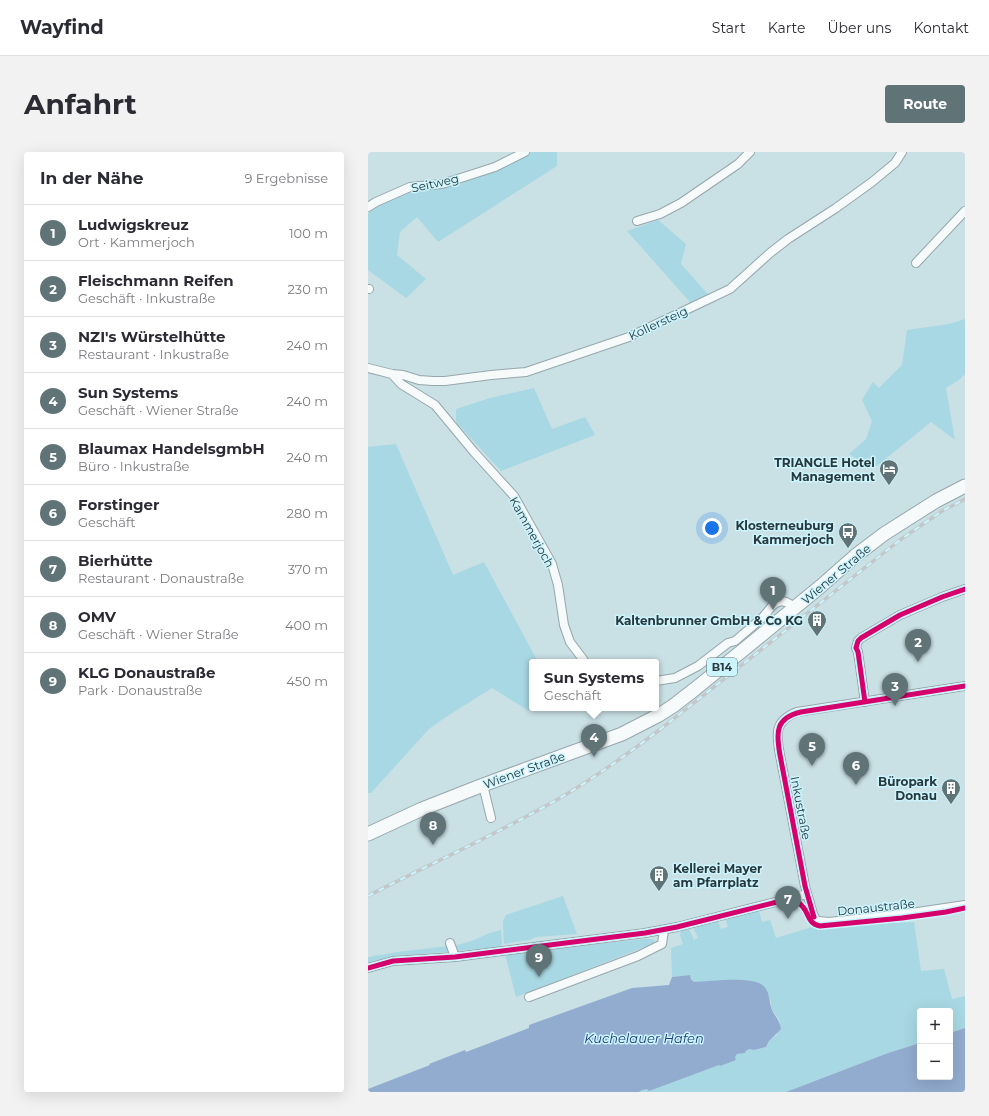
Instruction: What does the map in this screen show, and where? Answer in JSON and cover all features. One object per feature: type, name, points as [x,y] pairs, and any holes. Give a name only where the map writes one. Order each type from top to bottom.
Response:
[{"type":"main road","name":"Wiener Straße","points":[[368,834],[422,809],[622,734],[659,715],[673,706],[796,607],[855,556],[884,534],[930,505],[965,486]]},
{"type":"street","name":"Seitweg","points":[[368,207],[410,187],[442,184],[495,167],[525,152]]},
{"type":"street","points":[[637,221],[660,214],[681,203],[738,164],[750,152]]},
{"type":"street","name":"Kollersteig","points":[[368,368],[403,375],[419,380],[434,381],[526,372],[635,334],[730,289],[788,239],[836,208],[872,182],[894,163],[902,152]]},
{"type":"street","points":[[916,263],[965,211]]},
{"type":"street","name":"Kammerjoch","points":[[392,374],[401,384],[435,405],[474,452],[514,496],[552,564],[558,585],[564,625],[570,642],[583,659]]},
{"type":"street","points":[[864,702],[858,652],[856,648],[858,642],[873,630],[916,607],[965,589]]},
{"type":"street","points":[[659,681],[675,678],[698,666],[728,644],[735,641],[763,617],[776,603],[780,601],[786,602],[796,607]]},
{"type":"street","name":"Inkustraße","points":[[807,894],[778,740],[778,728],[785,718],[797,712],[965,686]]},
{"type":"street","points":[[483,785],[491,818]]},
{"type":"street","points":[[368,968],[393,961],[455,956],[664,930],[807,894]]},
{"type":"street","name":"Donaustraße","points":[[807,894],[813,914],[816,920],[821,922],[911,913],[965,905]]},
{"type":"street","points":[[529,997],[638,956],[662,944],[664,930]]},
{"type":"street","points":[[450,943],[455,956]]},
{"type":"shaded area","points":[[527,152],[557,152],[557,166],[438,242],[417,217],[400,232],[397,255],[426,279],[406,298],[368,270],[368,213],[408,187],[437,184]]},
{"type":"shaded area","points":[[658,220],[686,244],[681,264],[715,302],[687,315],[689,301],[627,231]]},
{"type":"shaded area","points":[[965,319],[965,374],[959,380],[946,388],[955,440],[931,422],[873,469],[849,454],[866,439],[872,421],[862,400],[873,382],[879,388],[902,365],[907,330],[949,324]]},
{"type":"shaded area","points":[[534,388],[552,429],[585,417],[595,435],[501,471],[456,422],[456,409],[490,398]]},
{"type":"shaded area","points":[[396,444],[453,575],[484,562],[536,659],[529,659],[529,711],[492,688],[429,729],[371,793],[368,793],[368,447]]},
{"type":"shaded area","points":[[563,896],[577,934],[536,937],[529,940],[504,944],[503,921],[506,915]]},
{"type":"shaded area","points":[[759,911],[762,922],[770,920],[776,938],[812,927],[914,922],[921,971],[944,969],[952,999],[965,996],[965,1028],[953,1032],[953,1008],[917,1008],[917,1044],[888,1053],[786,1092],[639,1092],[735,1060],[737,1054],[745,1053],[749,1049],[754,1050],[766,1047],[769,1041],[777,1035],[780,1021],[771,1008],[771,1001],[700,982],[694,982],[689,975],[672,977],[671,948],[683,944],[680,935],[681,930],[685,928],[689,929],[694,940],[698,938],[693,927],[717,921],[721,929],[728,927],[726,921],[727,919]]},
{"type":"shaded area","points":[[501,930],[501,947],[389,957],[368,964],[368,957],[458,945]]},
{"type":"shaded area","points":[[644,939],[654,940],[655,943],[516,997],[505,954]]},
{"type":"water","name":"Kuchelauer Hafen","points":[[690,975],[694,982],[744,980],[761,984],[767,991],[772,1010],[781,1029],[769,1041],[766,1047],[754,1050],[749,1049],[745,1053],[737,1054],[735,1057],[736,1060],[649,1091],[647,1089],[639,1092],[368,1092],[368,1089],[430,1065],[429,1064],[465,1050],[466,1052],[529,1028],[529,1025],[632,988],[669,985],[672,977]]},
{"type":"water","points":[[965,1028],[965,1092],[786,1092],[888,1053],[917,1044],[917,1080],[953,1080],[953,1032]]},
{"type":"railway","points":[[368,896],[512,824],[560,798],[625,756],[900,540],[942,511],[965,499]]},
{"type":"cycle path","points":[[865,702],[858,652],[856,648],[858,641],[900,615],[965,589]]},
{"type":"cycle path","points":[[814,917],[805,886],[779,747],[778,733],[782,722],[786,718],[801,712],[965,686]]},
{"type":"cycle path","points":[[368,968],[393,961],[455,957],[645,933],[677,927],[793,898],[803,907],[811,921],[820,926],[902,918],[965,908]]},
{"type":"place","name":"TRIANGLE Hotel Management","points":[[889,486]]},
{"type":"place","name":"Klosterneuburg Kammerjoch","points":[[848,549]]},
{"type":"place","name":"Ludwigskreuz","points":[[773,610]]},
{"type":"place","name":"Kaltenbrunner GmbH & Co KG","points":[[817,637]]},
{"type":"place","name":"Fleischmann Reifen","points":[[918,662]]},
{"type":"place","name":"NZI's Würstelhütte","points":[[895,706]]},
{"type":"place","name":"Sun Systems","points":[[594,757]]},
{"type":"place","name":"Blaumax HandelsgmbH","points":[[812,766]]},
{"type":"place","name":"Forstinger","points":[[856,785]]},
{"type":"place","name":"Büropark Donau","points":[[951,805]]},
{"type":"place","name":"OMV","points":[[433,845]]},
{"type":"place","name":"Kellerei Mayer am Pfarrplatz","points":[[659,892]]},
{"type":"place","name":"Bierhütte","points":[[788,919]]},
{"type":"place","name":"KLG Donaustraße","points":[[539,977]]}]
